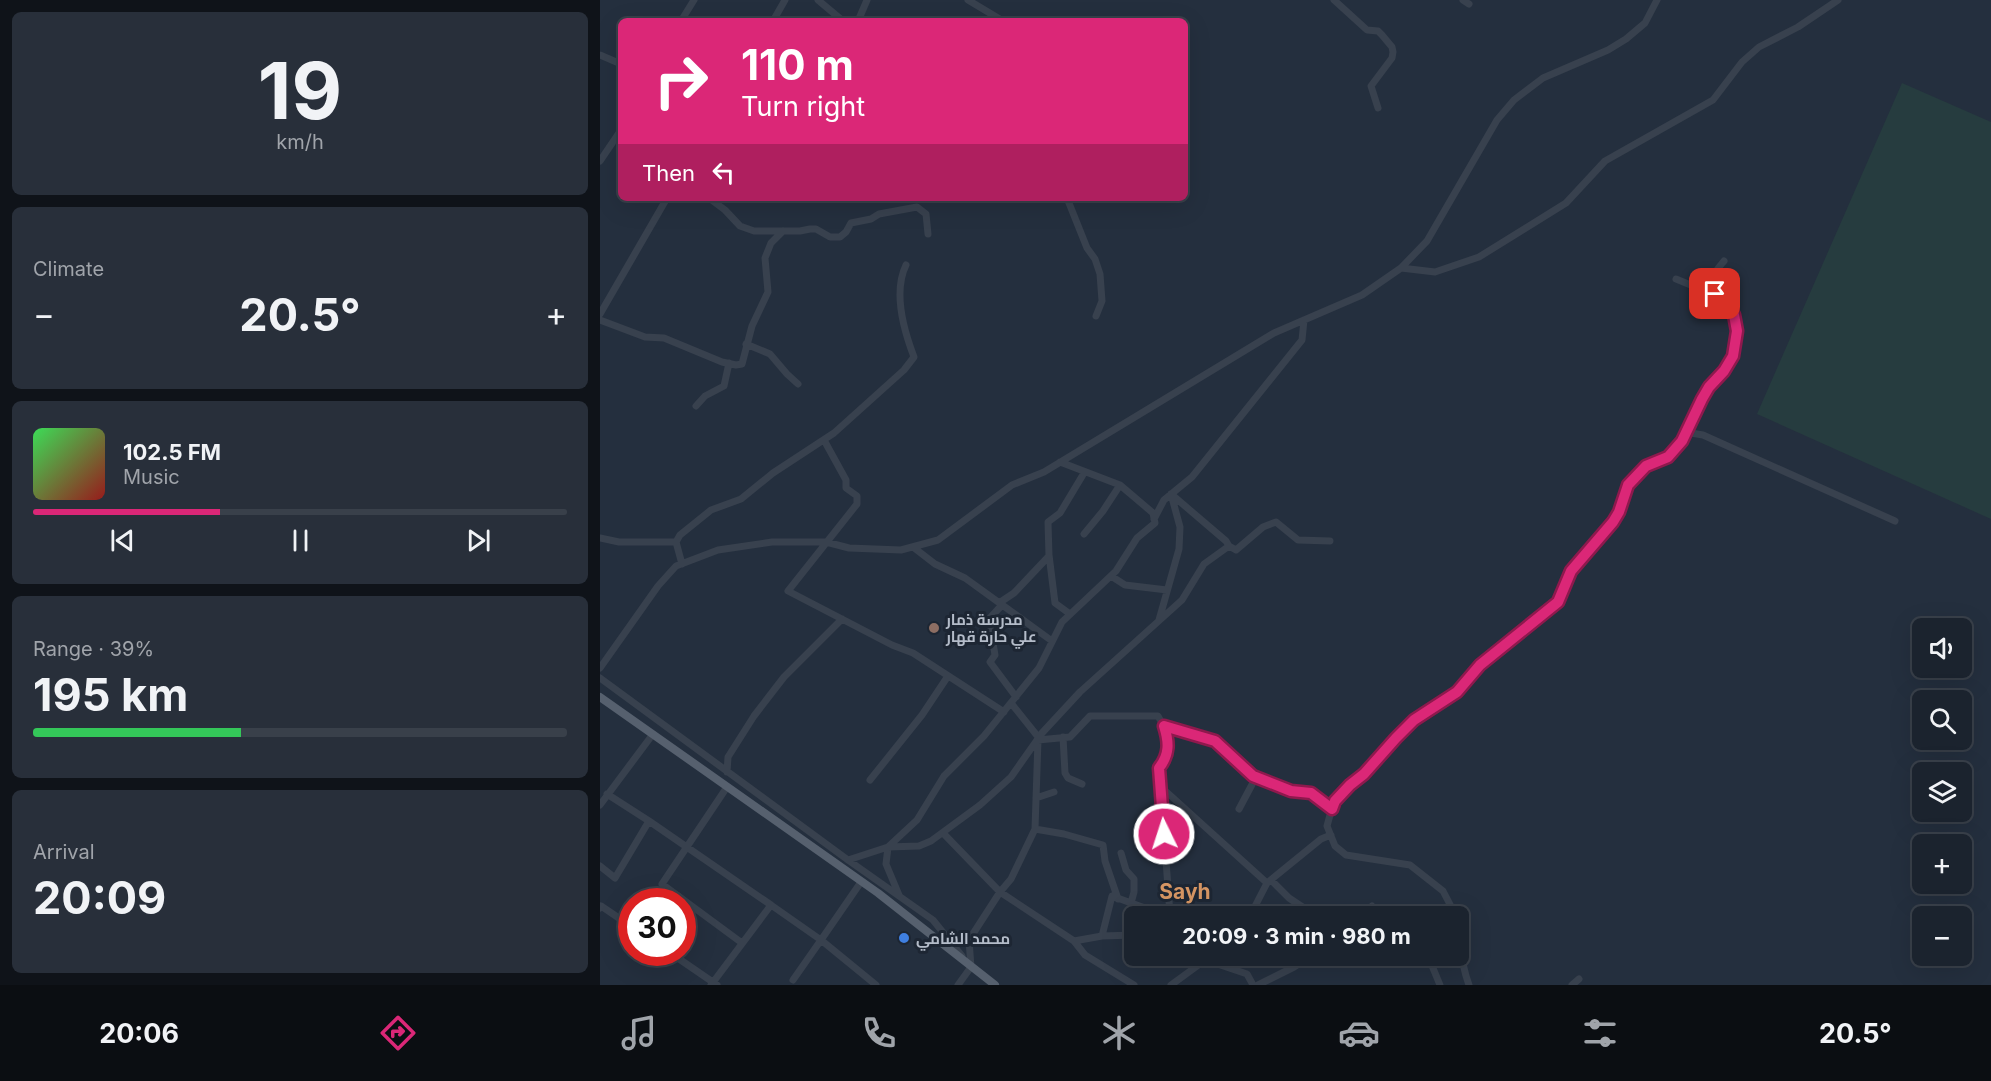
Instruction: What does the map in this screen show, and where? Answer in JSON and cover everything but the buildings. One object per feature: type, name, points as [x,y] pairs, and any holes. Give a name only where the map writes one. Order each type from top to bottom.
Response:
[{"type":"main road","points":[[600,697],[861,882],[995,985]]},
{"type":"street","points":[[683,18],[694,0]]},
{"type":"street","points":[[774,18],[785,0]]},
{"type":"street","points":[[818,0],[839,18]]},
{"type":"street","points":[[859,18],[867,0]]},
{"type":"street","points":[[968,0],[998,18]]},
{"type":"street","points":[[1334,0],[1367,30],[1378,31],[1382,34],[1392,47],[1392,58],[1371,86],[1378,108]]},
{"type":"street","points":[[600,668],[658,586],[676,566],[718,550],[772,542],[826,542],[849,548],[901,550],[938,540],[1012,485],[1044,472],[1274,333],[1362,295],[1401,268],[1427,241],[1497,120],[1514,100],[1543,78],[1608,50],[1626,39],[1645,23],[1657,0]]},
{"type":"street","points":[[1401,268],[1435,272],[1479,257],[1566,203],[1605,161],[1713,100],[1742,62],[1757,50],[1798,27],[1838,0]]},
{"type":"street","points":[[600,55],[618,63]]},
{"type":"street","points":[[600,161],[618,134]]},
{"type":"street","points":[[600,314],[665,201]]},
{"type":"street","points":[[713,201],[745,229],[762,231],[816,229],[830,237],[840,237],[851,223],[870,219],[879,214],[917,207],[926,214],[928,234]]},
{"type":"street","points":[[1068,201],[1086,248],[1095,259],[1100,274],[1102,301],[1096,315]]},
{"type":"street","points":[[600,320],[645,337],[664,339],[729,363],[742,364],[746,344],[768,292],[764,264],[767,251],[771,243],[783,231]]},
{"type":"street","points":[[1715,294],[1711,287],[1711,278],[1724,261]]},
{"type":"street","points":[[682,564],[676,542],[680,535],[711,510],[741,499],[773,472],[824,440],[904,370],[914,357],[902,312],[902,274],[906,265]]},
{"type":"street","points":[[1451,906],[1443,891],[1410,865],[1346,855],[1335,846],[1328,826],[1332,809],[1335,801],[1364,774],[1414,720],[1457,692],[1480,665],[1558,602],[1571,571],[1619,512],[1628,485],[1646,466],[1668,457],[1683,437],[1705,393],[1724,371],[1733,356],[1737,331],[1734,315],[1725,299],[1676,279]]},
{"type":"street","points":[[1154,519],[1164,500],[1192,477],[1302,340],[1304,320]]},
{"type":"street","points":[[746,344],[770,354],[798,384]]},
{"type":"street","points":[[696,406],[705,396],[724,386],[729,363]]},
{"type":"street","points":[[1683,437],[1691,433],[1703,435],[1895,521]]},
{"type":"street","points":[[824,440],[846,480],[846,488],[857,496],[857,504],[788,591],[892,645],[913,653],[1004,712]]},
{"type":"street","points":[[899,896],[886,864],[888,848],[917,820],[944,776],[984,736],[1039,668],[1062,622],[1116,571],[1137,538],[1155,523],[1153,513],[1120,485],[1060,462]]},
{"type":"street","points":[[1070,614],[1055,603],[1049,555],[1048,522],[1060,513],[1084,473]]},
{"type":"street","points":[[1084,534],[1120,485]]},
{"type":"street","points":[[1171,494],[1229,546],[1236,549],[1263,527],[1276,522],[1298,540],[1330,541]]},
{"type":"street","points":[[1158,623],[1179,549],[1180,527],[1171,494]]},
{"type":"street","points":[[600,538],[619,542],[676,542]]},
{"type":"street","points":[[848,860],[888,848],[919,846],[931,841],[965,818],[1011,777],[1038,739],[1080,692],[1182,600],[1204,564],[1229,546]]},
{"type":"street","points":[[913,547],[935,564],[965,578],[1052,641]]},
{"type":"street","points":[[958,985],[971,967],[969,940],[1011,879],[1035,829],[1038,739],[990,662],[995,655],[989,619],[1000,604],[1014,593],[1049,555]]},
{"type":"street","points":[[1111,576],[1125,585],[1167,590]]},
{"type":"street","points":[[727,772],[728,757],[754,716],[784,676],[842,619]]},
{"type":"street","points":[[870,780],[922,715],[948,676]]},
{"type":"street","points":[[600,678],[933,920],[971,967]]},
{"type":"street","points":[[1038,739],[1070,737],[1090,716],[1158,716],[1169,743],[1166,759],[1159,768],[1170,906]]},
{"type":"street","points":[[1164,726],[1215,741],[1256,777],[1291,791],[1311,793],[1332,809]]},
{"type":"street","points":[[600,805],[653,734]]},
{"type":"street","points":[[1063,737],[1065,773],[1068,778],[1082,784]]},
{"type":"street","points":[[1239,809],[1256,777]]},
{"type":"street","points":[[728,787],[662,884],[742,943]]},
{"type":"street","points":[[1161,787],[1301,906]]},
{"type":"street","points":[[1036,798],[1054,792]]},
{"type":"street","points":[[607,794],[771,904],[821,940],[876,985]]},
{"type":"street","points":[[600,866],[615,878],[649,821]]},
{"type":"street","points":[[1035,829],[1103,845],[1105,861],[1118,899]]},
{"type":"street","points":[[943,833],[1000,892],[1074,941],[1084,955],[1134,985]]},
{"type":"street","points":[[1256,906],[1270,882],[1320,839],[1331,835]]},
{"type":"street","points":[[1121,853],[1126,870],[1134,879],[1131,903]]},
{"type":"street","points":[[794,983],[861,882]]},
{"type":"street","points":[[1102,936],[1112,896],[1139,906]]},
{"type":"street","points":[[689,966],[714,984],[771,904]]},
{"type":"street","points":[[600,907],[618,918]]},
{"type":"street","points":[[1074,941],[1102,936],[1124,935]]},
{"type":"street","points":[[1171,985],[1197,966]]},
{"type":"street","points":[[1229,966],[1247,974],[1253,985]]},
{"type":"street","points":[[1258,985],[1296,966]]},
{"type":"street","points":[[1432,966],[1440,985]]},
{"type":"street","points":[[1465,966],[1469,985]]},
{"type":"street","points":[[1572,985],[1578,978]]},
{"type":"green space","points":[[1902,83],[1991,122],[1991,519],[1757,414]]},
{"type":"place","name":"مدرسة ذمار علي حارة قهار","points":[[934,628]]},
{"type":"place","name":"محمد الشامي","points":[[904,938]]},
{"type":"district","name":"Sayh","points":[[1185,891]]},
{"type":"route","points":[[1164,834],[1159,768],[1166,759],[1169,743],[1164,726],[1215,741],[1253,776],[1291,791],[1311,793],[1332,809],[1335,801],[1364,774],[1414,720],[1444,698],[1457,692],[1480,665],[1558,602],[1571,571],[1600,539],[1619,512],[1628,485],[1646,466],[1668,457],[1682,441],[1686,428],[1709,387],[1724,371],[1733,356],[1737,331],[1734,315],[1725,299],[1715,294]]}]
